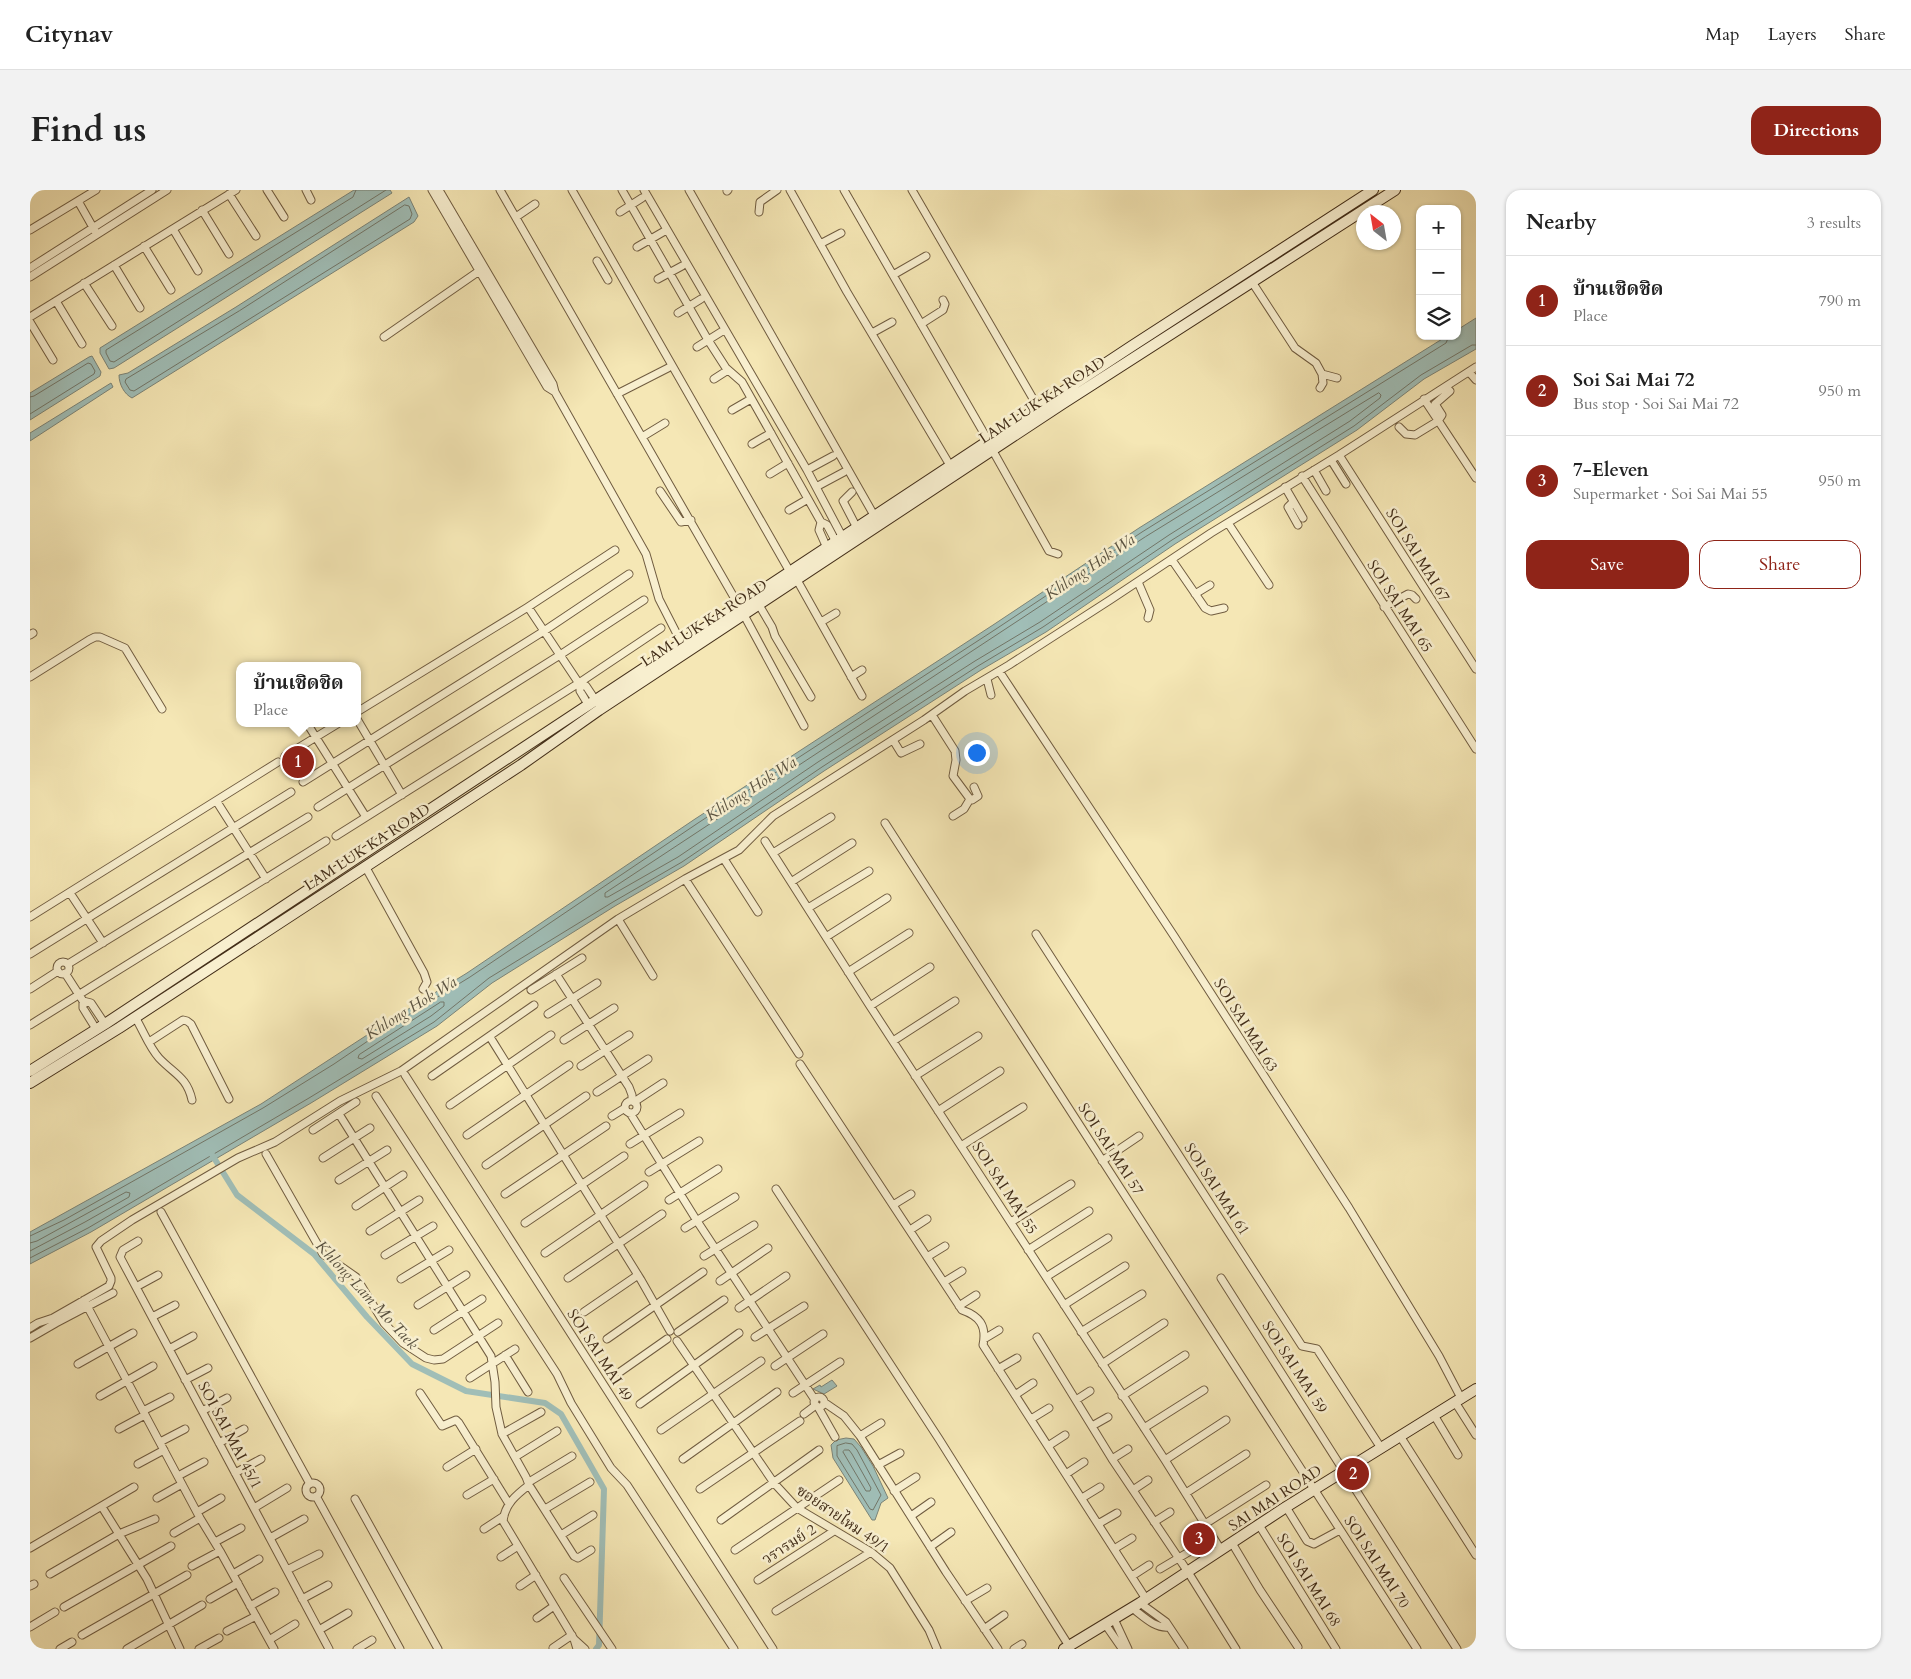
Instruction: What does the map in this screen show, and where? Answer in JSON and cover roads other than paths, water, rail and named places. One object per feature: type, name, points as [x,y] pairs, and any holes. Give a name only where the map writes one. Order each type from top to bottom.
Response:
[{"type":"main road","name":"LAM LUK KA ROAD","points":[[30,1071],[101,1027],[682,644],[742,610],[759,605],[835,543],[857,528],[951,467],[991,446],[1039,409],[1373,190]]},
{"type":"main road","name":"LAM LUK KA ROAD","points":[[30,1083],[135,1017],[521,765],[742,610],[991,446],[1395,190]]},
{"type":"main road","points":[[424,813],[431,823]]},
{"type":"main road","name":"SAI MAI ROAD","points":[[1067,1648],[1476,1389]]},
{"type":"street","points":[[30,230],[96,190]]},
{"type":"street","points":[[30,277],[32,269],[95,231],[151,192],[167,190]]},
{"type":"street","points":[[267,190],[284,217]]},
{"type":"street","points":[[306,190],[311,200]]},
{"type":"street","points":[[432,190],[439,194],[526,345],[547,387],[555,392],[646,554],[659,599],[682,644]]},
{"type":"street","points":[[500,190],[742,610],[804,726]]},
{"type":"street","points":[[572,190],[862,696]]},
{"type":"street","points":[[622,190],[708,340],[728,370],[742,382],[821,522],[819,530],[835,543]]},
{"type":"street","points":[[644,190],[807,470],[816,487],[835,543]]},
{"type":"street","points":[[689,190],[875,517]]},
{"type":"street","points":[[759,212],[760,202],[777,190]]},
{"type":"street","points":[[790,190],[951,467]]},
{"type":"street","points":[[844,190],[1049,551],[1058,554]]},
{"type":"street","points":[[912,190],[1039,409]]},
{"type":"street","points":[[30,317],[232,192],[256,236]]},
{"type":"street","points":[[620,212],[642,198]]},
{"type":"street","points":[[78,201],[95,231]]},
{"type":"street","points":[[516,217],[535,204]]},
{"type":"street","points":[[202,210],[228,254]]},
{"type":"street","points":[[173,229],[198,271]]},
{"type":"street","points":[[637,247],[663,232]]},
{"type":"street","points":[[820,244],[841,233]]},
{"type":"street","points":[[144,246],[170,290]]},
{"type":"street","points":[[893,275],[926,256]]},
{"type":"street","points":[[597,261],[608,280]]},
{"type":"street","points":[[604,271],[615,264]]},
{"type":"street","points":[[114,265],[140,308]]},
{"type":"street","points":[[658,280],[682,266]]},
{"type":"street","points":[[384,336],[482,269]]},
{"type":"street","points":[[1252,282],[1295,348],[1316,363],[1322,374],[1323,383],[1320,388]]},
{"type":"street","points":[[84,283],[112,326]]},
{"type":"street","points":[[678,313],[701,299]]},
{"type":"street","points":[[921,324],[943,310],[943,300]]},
{"type":"street","points":[[56,301],[82,344]]},
{"type":"street","points":[[30,322],[53,360]]},
{"type":"street","points":[[872,333],[892,322]]},
{"type":"street","points":[[697,347],[721,332]]},
{"type":"street","points":[[30,1338],[84,1300],[109,1286],[111,1281],[96,1249],[98,1244],[138,1216],[238,1158],[274,1142],[340,1101],[402,1071],[618,919],[685,879],[740,850],[773,816],[1228,523],[1339,455],[1476,367]]},
{"type":"street","points":[[618,394],[668,368]]},
{"type":"street","points":[[714,379],[728,370]]},
{"type":"street","points":[[1469,372],[1476,380]]},
{"type":"street","points":[[1322,374],[1337,378]]},
{"type":"street","points":[[1400,427],[1406,434],[1415,435],[1438,421],[1442,416],[1435,404],[1450,391]]},
{"type":"street","points":[[732,410],[751,399]]},
{"type":"street","points":[[1424,399],[1476,478]]},
{"type":"street","points":[[642,437],[665,423]]},
{"type":"street","points":[[752,444],[771,433]]},
{"type":"street","name":"SOI SAI MAI 67","points":[[1339,455],[1476,669]]},
{"type":"street","points":[[807,470],[833,456]]},
{"type":"street","points":[[1331,460],[1346,484]]},
{"type":"street","points":[[770,474],[788,463]]},
{"type":"street","points":[[1314,470],[1326,491]]},
{"type":"street","points":[[816,487],[844,472]]},
{"type":"street","name":"SOI SAI MAI 65","points":[[1302,476],[1476,749]]},
{"type":"street","points":[[1286,486],[1303,518]]},
{"type":"street","points":[[660,491],[681,522],[690,520]]},
{"type":"street","points":[[852,492],[843,501],[857,528]]},
{"type":"street","points":[[789,510],[808,499]]},
{"type":"street","points":[[1293,502],[1288,507],[1298,525]]},
{"type":"street","points":[[1228,523],[1269,585]]},
{"type":"street","points":[[361,710],[528,607],[615,550]]},
{"type":"street","points":[[1172,560],[1207,610],[1216,611],[1224,608]]},
{"type":"street","points":[[303,782],[544,631],[629,574]]},
{"type":"street","points":[[1138,582],[1150,610],[1148,618]]},
{"type":"street","points":[[1195,594],[1210,585]]},
{"type":"street","points":[[1384,607],[1408,594],[1416,599]]},
{"type":"street","points":[[318,807],[644,600]]},
{"type":"street","points":[[759,605],[811,697]]},
{"type":"street","points":[[528,607],[579,684],[580,691],[593,703]]},
{"type":"street","points":[[821,622],[836,613]]},
{"type":"street","points":[[336,836],[579,684],[661,628]]},
{"type":"street","points":[[30,677],[89,640],[100,637],[126,648],[162,709]]},
{"type":"street","points":[[851,677],[862,670]]},
{"type":"street","name":"SOI SAI MAI 63","points":[[999,671],[1174,936],[1348,1208],[1439,1356],[1476,1435]]},
{"type":"street","points":[[987,678],[991,695]]},
{"type":"street","points":[[932,715],[955,751],[956,760],[953,776],[970,799]]},
{"type":"street","points":[[361,726],[402,795]]},
{"type":"street","points":[[285,756],[333,727]]},
{"type":"street","points":[[310,728],[366,817]]},
{"type":"street","points":[[893,740],[901,753],[920,744]]},
{"type":"street","points":[[30,917],[217,802],[278,762]]},
{"type":"street","points":[[952,816],[964,809],[970,799],[972,800],[978,796],[974,787]]},
{"type":"street","points":[[30,954],[291,792]]},
{"type":"street","points":[[217,802],[266,879]]},
{"type":"street","points":[[101,1027],[83,1008],[84,1001],[57,966],[61,962],[68,964],[308,817]]},
{"type":"street","points":[[773,853],[831,817]]},
{"type":"street","name":"SOI SAI MAI 57","points":[[885,823],[1315,1490]]},
{"type":"street","points":[[30,1025],[326,841]]},
{"type":"street","name":"SOI SAI MAI 55","points":[[765,841],[892,1041],[1165,1460],[1221,1550]]},
{"type":"street","points":[[791,882],[852,843]]},
{"type":"street","points":[[724,859],[758,912]]},
{"type":"street","points":[[366,866],[424,973],[427,982],[423,989]]},
{"type":"street","points":[[808,908],[869,871]]},
{"type":"street","points":[[685,879],[799,1054]]},
{"type":"street","points":[[70,892],[103,943]]},
{"type":"street","points":[[826,937],[887,898]]},
{"type":"street","points":[[618,919],[653,976]]},
{"type":"street","points":[[848,972],[909,933]]},
{"type":"street","name":"SOI SAI MAI 61","points":[[1036,934],[1302,1346],[1318,1349],[1381,1448]]},
{"type":"street","points":[[531,990],[582,958]]},
{"type":"street","points":[[870,1006],[930,967]]},
{"type":"street","points":[[30,989],[62,972]]},
{"type":"street","points":[[556,974],[622,1076],[631,1091],[633,1101]]},
{"type":"street","points":[[548,1014],[597,983]]},
{"type":"street","points":[[892,1041],[954,1001]]},
{"type":"street","points":[[432,1076],[534,1005]]},
{"type":"street","points":[[564,1040],[614,1008]]},
{"type":"street","points":[[135,1017],[160,1058],[178,1073],[186,1084],[192,1100]]},
{"type":"street","points":[[149,1042],[183,1020],[187,1021],[191,1024],[229,1099]]},
{"type":"street","points":[[450,1105],[550,1035]]},
{"type":"street","points":[[581,1066],[629,1035]]},
{"type":"street","points":[[915,1076],[978,1036]]},
{"type":"street","points":[[490,1037],[638,1275],[670,1331]]},
{"type":"street","points":[[597,1092],[648,1059]]},
{"type":"street","points":[[467,1134],[568,1064]]},
{"type":"street","points":[[800,1064],[959,1306],[962,1310],[974,1314],[978,1318],[984,1329],[983,1345],[1132,1576],[1139,1603],[1155,1625],[1162,1628],[1169,1627],[1184,1649]]},
{"type":"street","points":[[938,1111],[1000,1071]]},
{"type":"street","name":"SOI SAI MAI 49","points":[[405,1075],[773,1649]]},
{"type":"street","points":[[662,1084],[628,1102],[628,1111],[715,1249],[805,1386],[835,1437]]},
{"type":"street","points":[[376,1096],[557,1374],[571,1403],[611,1468],[627,1485],[734,1649]]},
{"type":"street","points":[[486,1165],[586,1096]]},
{"type":"street","points":[[313,1130],[356,1102]]},
{"type":"street","points":[[961,1146],[1023,1107]]},
{"type":"street","points":[[612,1116],[628,1111]]},
{"type":"street","points":[[630,1144],[680,1113]]},
{"type":"street","points":[[338,1114],[491,1356],[496,1382],[496,1407],[502,1434],[529,1484],[574,1556],[578,1558],[591,1550]]},
{"type":"street","points":[[506,1194],[606,1126]]},
{"type":"street","points":[[322,1158],[370,1128]]},
{"type":"street","points":[[1102,1161],[1139,1136]]},
{"type":"street","points":[[650,1172],[699,1141]]},
{"type":"street","points":[[339,1180],[387,1150]]},
{"type":"street","points":[[266,1154],[323,1254],[356,1278],[384,1323],[403,1343],[426,1358],[434,1360],[443,1359],[498,1323]]},
{"type":"street","points":[[525,1223],[624,1156]]},
{"type":"street","points":[[669,1200],[718,1169]]},
{"type":"street","points":[[356,1206],[403,1175]]},
{"type":"street","points":[[1011,1222],[1071,1184]]},
{"type":"street","points":[[545,1253],[644,1185]]},
{"type":"street","points":[[776,1189],[939,1439],[1067,1648]]},
{"type":"street","points":[[893,1206],[911,1194]]},
{"type":"street","points":[[685,1228],[735,1197]]},
{"type":"street","points":[[370,1231],[419,1200]]},
{"type":"street","points":[[1028,1250],[1089,1211]]},
{"type":"street","points":[[161,1212],[310,1484],[306,1490],[308,1494],[312,1497],[316,1496],[400,1649]]},
{"type":"street","points":[[568,1278],[662,1214]]},
{"type":"street","points":[[910,1230],[927,1219]]},
{"type":"street","points":[[704,1256],[754,1225]]},
{"type":"street","points":[[385,1255],[433,1226]]},
{"type":"street","points":[[1046,1277],[1108,1238]]},
{"type":"street","name":"SOI SAI MAI 45/1","points":[[138,1241],[122,1250],[120,1257],[329,1649]]},
{"type":"street","points":[[927,1256],[944,1246]]},
{"type":"street","points":[[720,1281],[768,1248]]},
{"type":"street","points":[[401,1279],[449,1250]]},
{"type":"street","points":[[1064,1305],[1125,1266]]},
{"type":"street","points":[[944,1282],[962,1271]]},
{"type":"street","points":[[607,1339],[703,1272]]},
{"type":"street","points":[[418,1305],[466,1275]]},
{"type":"street","points":[[584,1312],[638,1275]]},
{"type":"street","points":[[136,1287],[158,1276]]},
{"type":"street","points":[[739,1308],[786,1276]]},
{"type":"street","name":"SOI SAI MAI 59","points":[[1221,1278],[1457,1649]]},
{"type":"street","points":[[30,1328],[38,1323],[55,1320],[88,1308],[113,1293]]},
{"type":"street","points":[[1081,1332],[1142,1294]]},
{"type":"street","points":[[959,1306],[976,1296]]},
{"type":"street","points":[[434,1330],[482,1299]]},
{"type":"street","points":[[84,1300],[126,1381],[273,1649]]},
{"type":"street","points":[[678,1332],[724,1300]]},
{"type":"street","points":[[152,1317],[175,1305]]},
{"type":"street","points":[[755,1337],[804,1306]]},
{"type":"street","points":[[1102,1364],[1164,1323]]},
{"type":"street","points":[[984,1339],[999,1330]]},
{"type":"street","points":[[670,1331],[678,1332]]},
{"type":"street","points":[[620,1372],[667,1338],[667,1334],[670,1331]]},
{"type":"street","points":[[667,1338],[670,1342],[677,1341],[679,1338],[678,1332]]},
{"type":"street","points":[[78,1364],[133,1333]]},
{"type":"street","points":[[640,1404],[739,1333]]},
{"type":"street","points":[[775,1366],[823,1334]]},
{"type":"street","points":[[169,1349],[193,1336]]},
{"type":"street","points":[[1038,1337],[1112,1459],[1188,1572],[1236,1649]]},
{"type":"street","name":"ซอยสายไหม 49/1","points":[[677,1341],[774,1483],[798,1508],[871,1552],[890,1568],[929,1630],[937,1649]]},
{"type":"street","points":[[470,1378],[515,1349]]},
{"type":"street","points":[[505,1355],[528,1392]]},
{"type":"street","points":[[1122,1396],[1185,1355]]},
{"type":"street","points":[[998,1369],[1017,1358]]},
{"type":"street","points":[[662,1430],[762,1361]]},
{"type":"street","points":[[793,1393],[840,1362]]},
{"type":"street","points":[[100,1396],[153,1366]]},
{"type":"street","points":[[185,1380],[208,1368]]},
{"type":"street","points":[[1015,1395],[1033,1383]]},
{"type":"street","points":[[1144,1428],[1204,1390]]},
{"type":"street","points":[[1076,1400],[1090,1391]]},
{"type":"street","points":[[683,1459],[777,1392]]},
{"type":"street","points":[[420,1393],[442,1426],[456,1420],[460,1423],[509,1504]]},
{"type":"street","points":[[119,1429],[170,1397]]},
{"type":"street","points":[[202,1411],[227,1398]]},
{"type":"street","points":[[816,1404],[822,1407],[824,1403],[844,1416],[860,1436],[930,1547],[998,1649]]},
{"type":"street","points":[[804,1414],[816,1404]]},
{"type":"street","points":[[1031,1420],[1049,1408]]},
{"type":"street","points":[[502,1434],[542,1412]]},
{"type":"street","points":[[1434,1415],[1458,1455]]},
{"type":"street","points":[[1092,1426],[1108,1417]]},
{"type":"street","points":[[1165,1460],[1226,1420]]},
{"type":"street","points":[[700,1488],[800,1421]]},
{"type":"street","points":[[860,1436],[881,1423]]},
{"type":"street","points":[[160,1442],[185,1429]]},
{"type":"street","points":[[219,1443],[244,1429]]},
{"type":"street","points":[[515,1457],[557,1432]]},
{"type":"street","points":[[1048,1446],[1065,1435]]},
{"type":"street","points":[[1400,1436],[1476,1555]]},
{"type":"street","points":[[448,1467],[476,1449]]},
{"type":"street","points":[[1112,1459],[1128,1449]]},
{"type":"street","points":[[138,1464],[164,1450]]},
{"type":"street","points":[[721,1520],[819,1450]]},
{"type":"street","points":[[878,1465],[900,1453]]},
{"type":"street","points":[[1186,1493],[1246,1454]]},
{"type":"street","points":[[572,1456],[529,1484],[517,1495],[504,1510],[503,1521],[573,1637],[582,1648]]},
{"type":"street","points":[[235,1474],[262,1459]]},
{"type":"street","points":[[178,1476],[204,1462]]},
{"type":"street","points":[[1066,1474],[1084,1462]]},
{"type":"street","points":[[894,1491],[916,1477]]},
{"type":"street","points":[[467,1495],[494,1479]]},
{"type":"street","points":[[735,1550],[839,1480]]},
{"type":"street","points":[[1133,1490],[1148,1480]]},
{"type":"street","points":[[545,1509],[590,1482]]},
{"type":"street","points":[[157,1498],[182,1484]]},
{"type":"street","points":[[1205,1524],[1266,1484]]},
{"type":"street","points":[[30,1548],[134,1487]]},
{"type":"street","points":[[1082,1498],[1100,1487]]},
{"type":"street","points":[[254,1508],[287,1488]]},
{"type":"street","name":"SOI SAI MAI 70","points":[[1315,1490],[1417,1649]]},
{"type":"street","points":[[174,1533],[221,1498]]},
{"type":"street","points":[[355,1499],[438,1649]]},
{"type":"street","points":[[911,1516],[931,1502]]},
{"type":"street","points":[[102,1507],[155,1594],[180,1649]]},
{"type":"street","points":[[1286,1508],[1310,1544],[1314,1544],[1340,1530]]},
{"type":"street","points":[[1154,1522],[1170,1512]]},
{"type":"street","points":[[1098,1524],[1117,1513]]},
{"type":"street","points":[[561,1535],[592,1515]]},
{"type":"street","points":[[484,1529],[504,1516]]},
{"type":"street","points":[[50,1574],[119,1534],[155,1519]]},
{"type":"street","points":[[270,1538],[304,1519]]},
{"type":"street","name":"SOI SAI MAI 68","points":[[1259,1525],[1336,1649]]},
{"type":"street","points":[[215,1542],[241,1528]]},
{"type":"street","name":"วรารมย์ 2","points":[[758,1580],[834,1531]]},
{"type":"street","points":[[930,1547],[951,1532]]},
{"type":"street","points":[[1114,1549],[1132,1538]]},
{"type":"street","points":[[1232,1543],[1298,1647]]},
{"type":"street","points":[[64,1607],[171,1546]]},
{"type":"street","points":[[501,1557],[518,1546]]},
{"type":"street","points":[[1160,1569],[1192,1550]]},
{"type":"street","points":[[192,1566],[220,1551]]},
{"type":"street","points":[[776,1611],[871,1552]]},
{"type":"street","points":[[287,1570],[319,1554]]},
{"type":"street","points":[[233,1574],[259,1559]]},
{"type":"street","points":[[1132,1576],[1149,1565]]},
{"type":"street","points":[[520,1586],[536,1575]]},
{"type":"street","points":[[82,1635],[187,1576]]},
{"type":"street","points":[[564,1578],[612,1649]]},
{"type":"street","points":[[210,1599],[238,1583]]},
{"type":"street","points":[[302,1599],[328,1585]]},
{"type":"street","points":[[965,1601],[987,1588]]},
{"type":"street","points":[[250,1606],[275,1592]]},
{"type":"street","points":[[126,1649],[202,1605]]},
{"type":"street","points":[[537,1618],[554,1606]]},
{"type":"street","points":[[30,1627],[55,1612]]},
{"type":"street","points":[[319,1630],[348,1613]]},
{"type":"street","points":[[227,1632],[256,1616]]},
{"type":"street","points":[[984,1629],[1004,1616]]},
{"type":"street","points":[[1110,1621],[1121,1647],[1124,1649]]},
{"type":"street","points":[[1110,1621],[1128,1649]]},
{"type":"street","points":[[269,1640],[295,1624]]},
{"type":"street","points":[[553,1648],[573,1637]]},
{"type":"street","points":[[199,1649],[219,1638]]},
{"type":"street","points":[[357,1649],[372,1640]]},
{"type":"street","points":[[60,1649],[72,1642]]},
{"type":"street","points":[[1014,1649],[1022,1644]]},
{"type":"water","points":[[354,190],[390,190],[392,193],[114,368],[109,369],[100,353],[100,348]]},
{"type":"water","points":[[409,197],[418,216],[414,222],[132,398],[124,391],[119,375],[128,373],[236,307]]},
{"type":"water","name":"Khlong Hok Wa","points":[[1476,318],[1476,349],[1424,379],[1357,430],[1175,544],[1046,632],[981,670],[824,771],[684,866],[615,906],[492,983],[437,1026],[311,1103],[91,1232],[30,1264],[30,1232],[261,1104],[384,1024],[467,973],[695,819],[1139,528],[1441,340],[1461,340],[1461,327]]},
{"type":"water","points":[[92,356],[101,372],[100,376],[30,420],[30,393]]},
{"type":"water","points":[[111,383],[113,387],[30,441],[30,433]]},
{"type":"water","points":[[832,1380],[837,1386],[824,1394],[813,1389],[820,1385],[821,1387]]},
{"type":"water","points":[[854,1439],[861,1447],[873,1466],[888,1498],[881,1503],[875,1520],[872,1520],[833,1458],[831,1445],[836,1440]]},
{"type":"waterway","name":"Khlong Lam Mo Taek","points":[[211,1153],[237,1195],[314,1254],[367,1317],[412,1364],[466,1391],[545,1403],[561,1414],[604,1489],[599,1645],[596,1649]]},
{"type":"place","name":"บ้านเชิดชิด","points":[[298,762]]},
{"type":"place","name":"Soi Sai Mai 72","points":[[1353,1474]]},
{"type":"place","name":"7-Eleven","points":[[1199,1539]]}]
